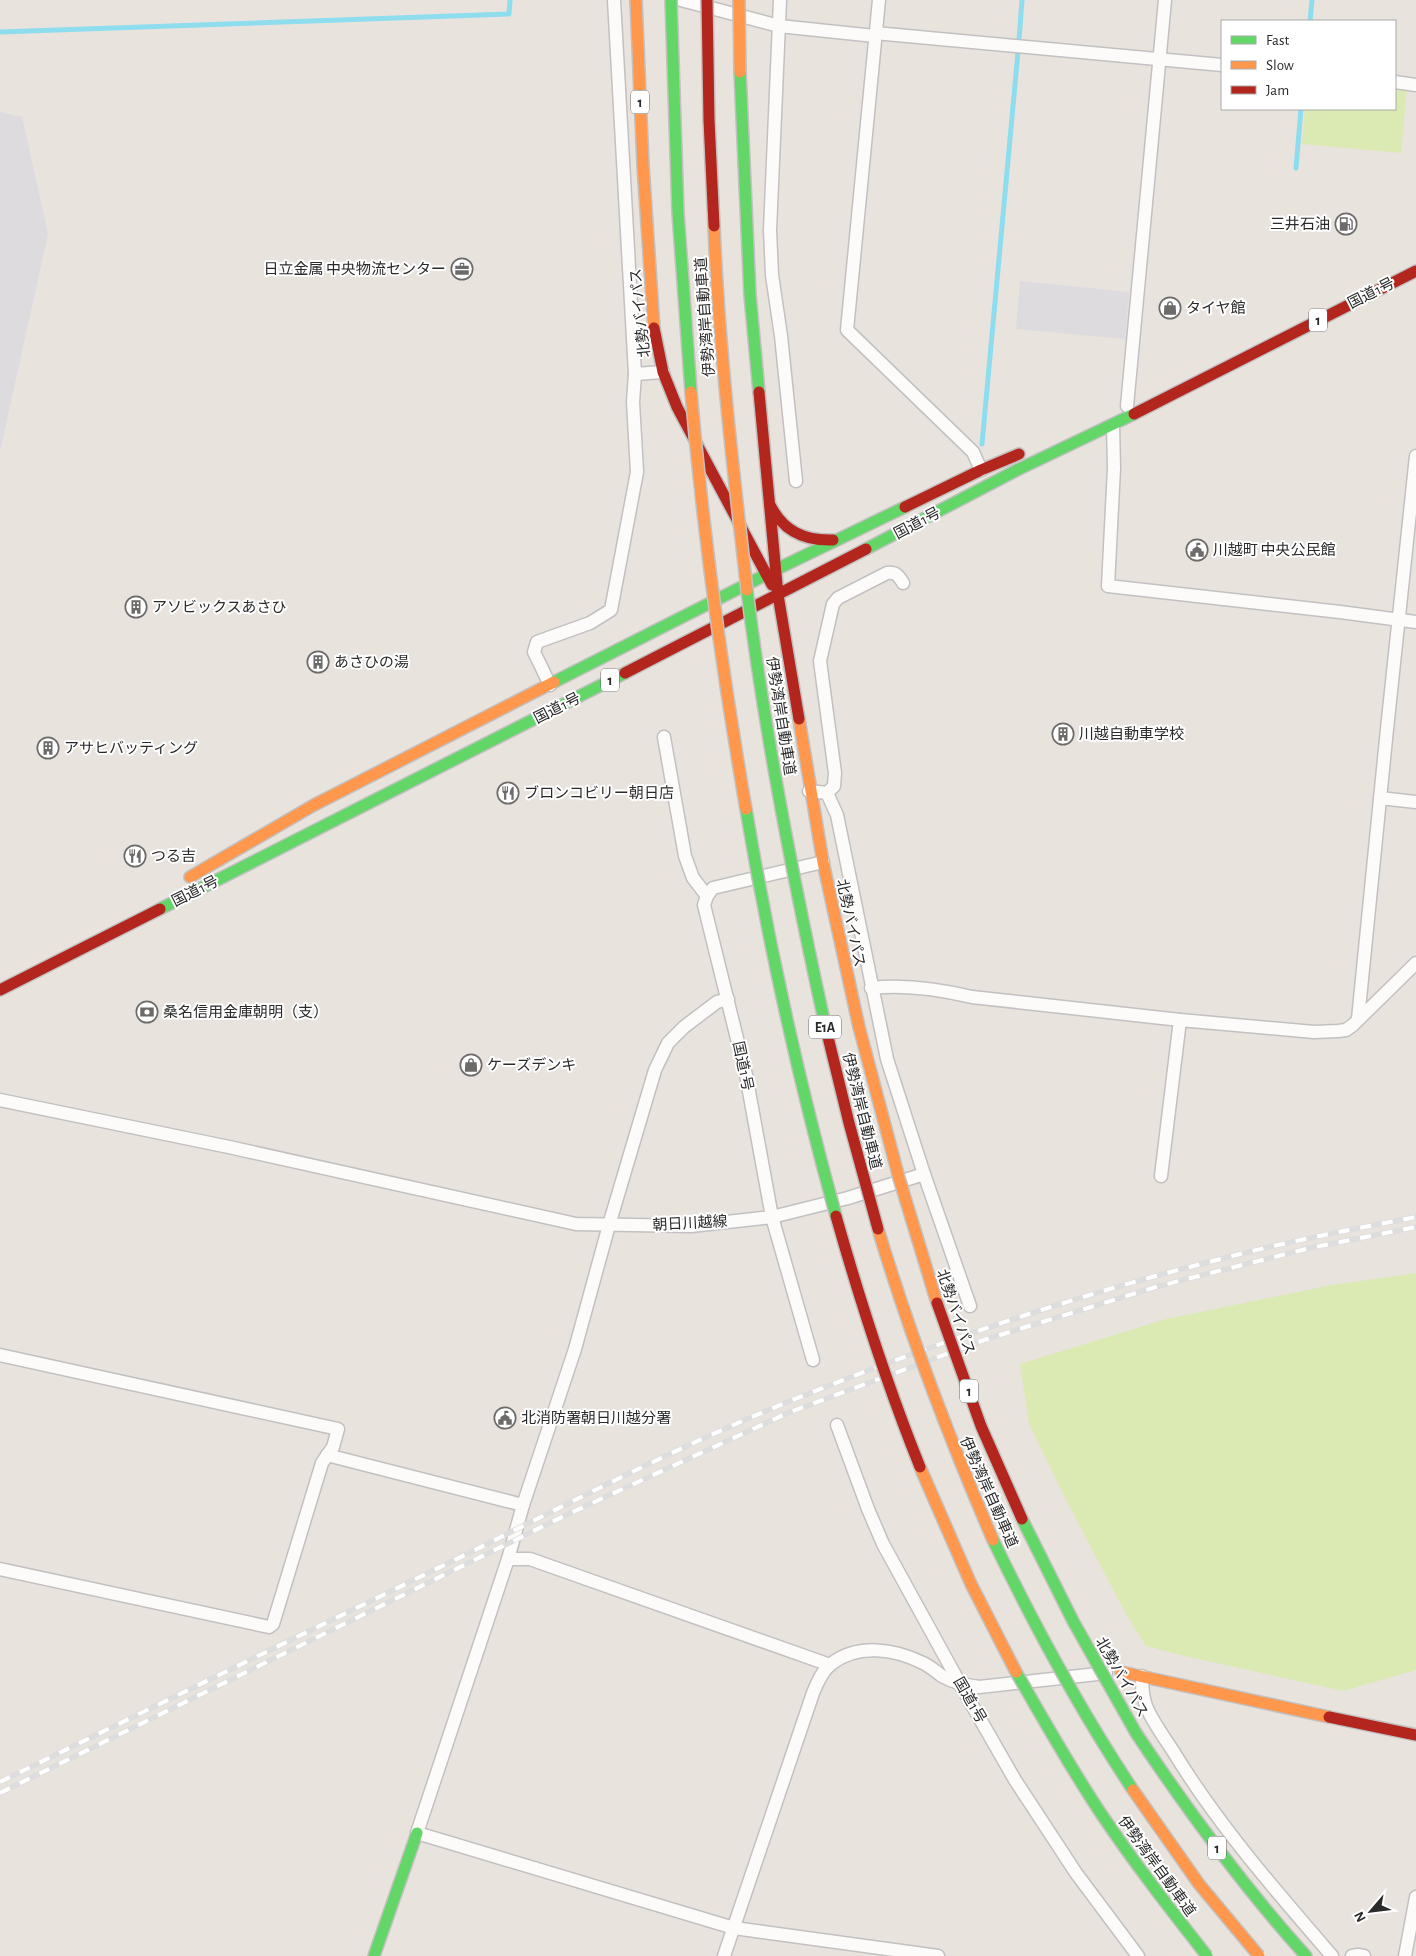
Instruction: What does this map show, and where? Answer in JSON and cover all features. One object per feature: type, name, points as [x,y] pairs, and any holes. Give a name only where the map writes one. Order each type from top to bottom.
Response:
[{"type":"main road","name":"北勢バイパス","points":[[636,0],[643,165],[653,321],[657,349],[663,372],[677,407],[770,572],[778,595],[822,862],[859,1027],[919,1251],[947,1335],[982,1426],[1051,1580],[1136,1733],[1175,1792],[1233,1870],[1306,1956]]},
{"type":"main road","name":"伊勢湾岸自動車道","points":[[671,0],[676,208],[701,502],[719,643],[740,782],[764,914],[788,1030],[830,1198],[874,1344],[910,1444],[951,1540],[997,1636],[1048,1729],[1107,1823],[1172,1914],[1206,1956]]},
{"type":"main road","name":"伊勢湾岸自動車道","points":[[707,0],[712,204],[721,337],[736,493],[755,645],[774,771],[799,907],[849,1126],[909,1330],[945,1427],[985,1522],[1031,1619],[1082,1710],[1136,1797],[1201,1887],[1259,1956]]},
{"type":"main road","name":"北勢バイパス","points":[[739,0],[740,72],[749,285],[770,373],[770,572]]},
{"type":"main road","name":"国道1号","points":[[0,988],[778,595],[1017,470],[1113,425],[1416,271]]},
{"type":"main road","name":"国道1号","points":[[1081,426],[1126,406],[1219,370]]},
{"type":"main road","name":"国道1号","points":[[178,884],[314,805],[834,540],[1027,450]]},
{"type":"main road","points":[[769,503],[782,524],[790,531],[810,539],[834,540]]},
{"type":"main road","name":"国道1号","points":[[0,988],[136,908]]},
{"type":"main road","points":[[1121,1672],[1416,1735]]},
{"type":"main road","points":[[374,1956],[404,1873],[416,1832]]},
{"type":"street","name":"1","points":[[614,0],[635,374]]},
{"type":"street","points":[[681,0],[779,26],[1221,65]]},
{"type":"street","points":[[780,0],[770,230],[772,275],[781,336],[770,373],[796,481]]},
{"type":"street","points":[[878,0],[847,330],[973,452],[981,470]]},
{"type":"street","points":[[1126,406],[1165,0]]},
{"type":"street","points":[[1396,82],[1416,84]]},
{"type":"street","points":[[550,685],[534,652],[537,642],[590,623],[611,610],[636,472],[635,374],[663,372]]},
{"type":"street","points":[[1113,425],[1114,468],[1108,586],[1311,608],[1416,622]]},
{"type":"street","points":[[1358,1020],[1416,456]]},
{"type":"street","points":[[827,793],[834,786],[835,773],[820,661],[833,604],[838,598],[887,573],[899,576],[902,583]]},
{"type":"street","points":[[664,737],[685,856],[693,878],[707,896],[713,888],[722,885],[822,862]]},
{"type":"street","points":[[809,791],[827,793]]},
{"type":"street","points":[[827,793],[837,815],[887,1059],[924,1174],[970,1306]]},
{"type":"street","points":[[1380,798],[1416,802]]},
{"type":"street","name":"国道1号","points":[[707,896],[704,905],[706,915],[746,1075],[772,1216],[813,1360]]},
{"type":"street","points":[[871,988],[897,986],[946,990],[972,997],[1180,1020],[1314,1032],[1346,1030],[1354,1026],[1416,963]]},
{"type":"street","points":[[728,999],[717,1002],[684,1027],[668,1043],[660,1056],[609,1225],[575,1349],[523,1504],[508,1559],[416,1832],[734,1928],[938,1956]]},
{"type":"street","points":[[1161,1176],[1180,1020]]},
{"type":"street","name":"朝日川越線","points":[[0,1100],[229,1147],[576,1224],[690,1226],[772,1216]]},
{"type":"street","points":[[772,1216],[848,1198],[924,1174]]},
{"type":"street","points":[[0,1355],[338,1429],[333,1447],[322,1464],[273,1624],[269,1628],[0,1570]]},
{"type":"street","name":"国道1号","points":[[837,1425],[883,1544],[960,1684],[1015,1780],[1060,1850],[1138,1956]]},
{"type":"street","points":[[327,1454],[523,1504]]},
{"type":"street","points":[[508,1559],[530,1559],[830,1664]]},
{"type":"street","points":[[724,1956],[813,1693],[819,1679],[830,1664],[854,1653],[884,1650],[902,1654],[925,1664],[960,1684],[979,1687],[1121,1672]]},
{"type":"street","points":[[1142,1676],[1142,1692],[1146,1707],[1183,1768],[1236,1841],[1332,1956]]},
{"type":"street","points":[[1404,1956],[1416,1898]]},
{"type":"street","points":[[1352,1956],[1364,1956]]},
{"type":"shaded area","points":[[0,112],[22,117],[48,234],[0,451]]},
{"type":"shaded area","points":[[1020,281],[1129,292],[1125,339],[1016,329]]},
{"type":"green space","points":[[1396,87],[1407,88],[1401,153],[1302,144],[1305,110],[1396,110]]},
{"type":"green space","points":[[1416,1273],[1416,1670],[1343,1691],[1146,1646],[1127,1616],[1064,1496],[1029,1424],[1020,1364],[1166,1319],[1332,1285]]},
{"type":"waterway","points":[[0,32],[509,14],[510,0]]},
{"type":"waterway","points":[[1019,40],[1022,0]]},
{"type":"waterway","points":[[1310,20],[1312,0]]},
{"type":"waterway","points":[[982,444],[1018,52]]},
{"type":"waterway","points":[[1296,168],[1301,110]]},
{"type":"railway","points":[[0,1782],[632,1472],[790,1401],[946,1342],[1105,1290],[1263,1248],[1416,1217]]},
{"type":"railway","points":[[0,1793],[564,1516],[790,1412],[987,1339],[1159,1286],[1310,1248],[1416,1227]]},
{"type":"traffic: fast","points":[[671,0],[678,213],[691,392]]},
{"type":"traffic: fast","points":[[740,72],[750,295],[759,392]]},
{"type":"traffic: fast","points":[[866,549],[1017,470],[1134,414]]},
{"type":"traffic: fast","points":[[554,682],[775,570],[905,507]]},
{"type":"traffic: fast","points":[[747,590],[771,755],[826,1029]]},
{"type":"traffic: fast","points":[[160,909],[625,673]]},
{"type":"traffic: fast","points":[[746,809],[786,1014],[836,1216]]},
{"type":"traffic: fast","points":[[1022,1519],[1073,1621],[1136,1733]]},
{"type":"traffic: fast","points":[[993,1540],[1059,1668],[1133,1790]]},
{"type":"traffic: fast","points":[[1016,1672],[1102,1815],[1140,1869],[1207,1956]]},
{"type":"traffic: fast","points":[[1136,1733],[1217,1847],[1260,1903],[1306,1956]]},
{"type":"traffic: fast","points":[[374,1956],[417,1833]]},
{"type":"traffic: slow","points":[[636,0],[643,165],[654,328]]},
{"type":"traffic: slow","points":[[739,0],[740,72]]},
{"type":"traffic: slow","points":[[714,226],[723,363],[747,590]]},
{"type":"traffic: slow","points":[[691,392],[701,497],[714,601],[746,809]]},
{"type":"traffic: slow","points":[[190,877],[314,805],[554,682]]},
{"type":"traffic: slow","points":[[799,719],[823,862],[859,1027]]},
{"type":"traffic: slow","points":[[859,1027],[899,1178],[937,1303]]},
{"type":"traffic: slow","points":[[878,1229],[903,1308],[931,1386],[993,1540]]},
{"type":"traffic: slow","points":[[920,1467],[971,1584],[1016,1672]]},
{"type":"traffic: slow","points":[[1121,1672],[1329,1717]]},
{"type":"traffic: slow","points":[[1133,1790],[1199,1884],[1259,1956]]},
{"type":"traffic: jam","points":[[707,0],[709,120],[714,226]]},
{"type":"traffic: jam","points":[[1134,414],[1416,271]]},
{"type":"traffic: jam","points":[[654,328],[663,372],[677,407],[772,585]]},
{"type":"traffic: jam","points":[[759,392],[778,595],[799,719]]},
{"type":"traffic: jam","points":[[905,507],[981,470],[1019,454]]},
{"type":"traffic: jam","points":[[770,505],[781,522],[796,533],[813,539],[833,540]]},
{"type":"traffic: jam","points":[[625,673],[866,549]]},
{"type":"traffic: jam","points":[[0,990],[160,909]]},
{"type":"traffic: jam","points":[[826,1029],[878,1229]]},
{"type":"traffic: jam","points":[[836,1216],[875,1343],[920,1467]]},
{"type":"traffic: jam","points":[[937,1303],[981,1426],[1022,1519]]},
{"type":"traffic: jam","points":[[1329,1717],[1416,1735]]},
{"type":"place","name":"三井石油","points":[[1346,224]]},
{"type":"place","name":"日立金属 中央物流センター","points":[[462,269]]},
{"type":"place","name":"タイヤ館","points":[[1170,308]]},
{"type":"place","name":"川越町 中央公民館","points":[[1197,550]]},
{"type":"place","name":"アソビックスあさひ","points":[[136,607]]},
{"type":"place","name":"あさひの湯","points":[[318,662]]},
{"type":"place","name":"川越自動車学校","points":[[1063,734]]},
{"type":"place","name":"アサヒバッティング","points":[[48,748]]},
{"type":"place","name":"ブロンコビリー朝日店","points":[[508,793]]},
{"type":"place","name":"つる吉","points":[[135,856]]},
{"type":"place","name":"桑名信用金庫朝明（支）","points":[[147,1012]]},
{"type":"place","name":"ケーズデンキ","points":[[471,1065]]},
{"type":"place","name":"北消防署朝日川越分署","points":[[505,1418]]}]
